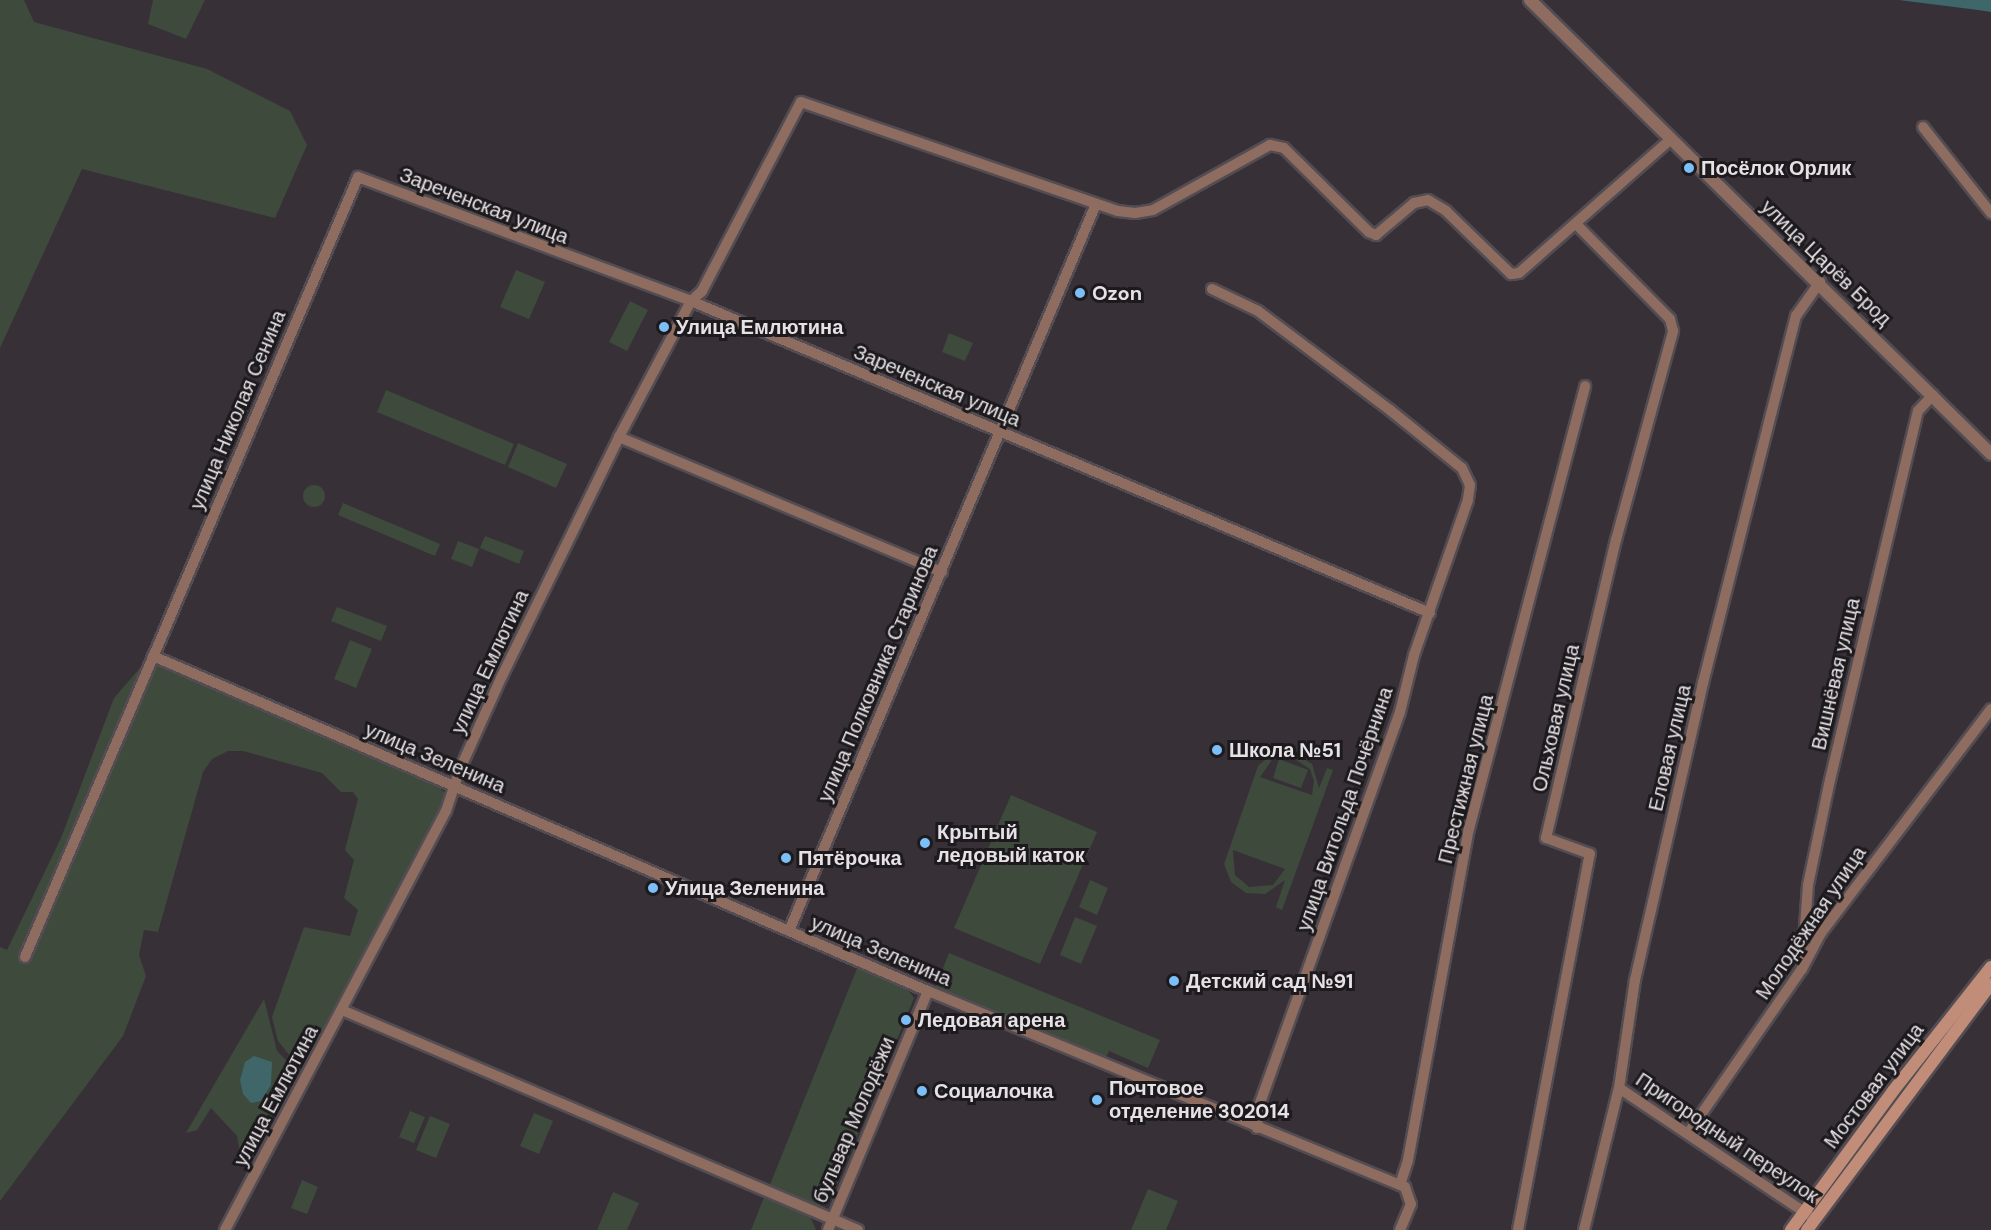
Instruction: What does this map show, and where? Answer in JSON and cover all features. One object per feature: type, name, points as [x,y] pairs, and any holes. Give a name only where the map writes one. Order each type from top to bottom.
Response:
[{"type":"main road","name":"Мостовая улица","points":[[1807,1230],[1810,1215],[1893,1091],[1991,967]]},
{"type":"main road","name":"Мостовая улица","points":[[1791,1230],[1810,1215],[1991,984]]},
{"type":"street","name":"улица Царёв Брод","points":[[1530,0],[1671,140],[1820,282],[1991,454]]},
{"type":"street","name":"улица Емлютина","points":[[225,1230],[446,812],[454,786],[502,676],[619,437],[692,301],[702,291],[801,102],[1096,204]]},
{"type":"street","points":[[1923,127],[1991,213]]},
{"type":"street","points":[[1096,204],[1127,212],[1153,210],[1270,145],[1284,148],[1369,232],[1376,235],[1414,203],[1428,200],[1446,211],[1511,274],[1519,273],[1671,140]]},
{"type":"street","name":"Зареченская улица","points":[[358,177],[692,301],[1430,613]]},
{"type":"street","name":"улица Николая Сенина","points":[[25,957],[358,177]]},
{"type":"street","name":"улица Полковника Старинова","points":[[789,931],[1096,204]]},
{"type":"street","name":"Ольховая улица","points":[[1518,1230],[1590,854],[1546,838],[1617,540],[1673,331],[1670,319],[1576,224]]},
{"type":"street","name":"Еловая улица","points":[[1584,1230],[1619,1088],[1635,980],[1703,683],[1796,316],[1820,282]]},
{"type":"street","name":"улица Витольда Почёрнина","points":[[1212,289],[1258,311],[1462,468],[1470,485],[1468,500],[1396,724],[1258,1105],[1257,1128]]},
{"type":"street","name":"Престижная улица","points":[[1400,1185],[1406,1169],[1469,829],[1585,386]]},
{"type":"street","name":"Вишнёвая улица","points":[[1802,969],[1809,885],[1830,780],[1918,411],[1933,394]]},
{"type":"street","points":[[619,437],[942,572]]},
{"type":"street","name":"улица Зеленина","points":[[153,656],[928,991],[1400,1185]]},
{"type":"street","name":"Молодёжная улица","points":[[1689,1132],[1802,969],[1821,933],[1991,710]]},
{"type":"street","name":"бульвар Молодёжи","points":[[828,1230],[928,991]]},
{"type":"street","points":[[342,1010],[858,1230]]},
{"type":"street","name":"Пригородный переулок","points":[[1619,1088],[1689,1132],[1810,1215]]},
{"type":"street","points":[[1400,1185],[1409,1191],[1411,1204],[1400,1230]]},
{"type":"green space","points":[[0,0],[24,0],[34,22],[207,69],[290,111],[307,145],[275,218],[82,169],[0,348]]},
{"type":"green space","points":[[153,0],[205,0],[186,39],[148,24]]},
{"type":"green space","points":[[516,270],[545,282],[529,319],[500,307]]},
{"type":"green space","points":[[630,301],[648,310],[627,351],[609,342]]},
{"type":"green space","points":[[949,333],[973,343],[965,361],[942,352]]},
{"type":"green space","points":[[386,390],[514,444],[505,465],[377,412]]},
{"type":"green space","points":[[518,443],[567,464],[556,488],[508,467]]},
{"type":"green space","points":[[314,485],[322,488],[325,496],[322,504],[314,507],[306,504],[303,496],[306,488]]},
{"type":"green space","points":[[343,503],[440,544],[435,556],[338,515]]},
{"type":"green space","points":[[485,536],[524,551],[519,564],[480,548]]},
{"type":"green space","points":[[458,541],[479,549],[472,567],[451,559]]},
{"type":"green space","points":[[337,607],[387,626],[381,641],[331,621]]},
{"type":"green space","points":[[350,640],[372,649],[356,688],[334,679]]},
{"type":"green space","points":[[146,661],[435,784],[444,792],[444,806],[324,1033],[311,1025],[291,1057],[278,1041],[272,1017],[304,927],[350,936],[358,910],[344,898],[354,860],[345,850],[358,799],[353,792],[341,792],[322,773],[243,751],[228,751],[212,759],[203,772],[158,932],[144,930],[139,955],[146,976],[123,1036],[0,1201],[0,947],[7,950],[61,838],[114,698]]},
{"type":"green space","points":[[1291,751],[1312,764],[1319,788],[1327,768],[1333,770],[1282,910],[1276,907],[1285,880],[1265,894],[1246,893],[1231,882],[1224,864],[1258,766],[1272,754]],"holes":[[[1290,756],[1310,769],[1314,781],[1312,795],[1260,777],[1272,760]],[[1233,850],[1285,869],[1273,885],[1249,887],[1235,875]]]},
{"type":"green space","points":[[1279,759],[1308,770],[1301,788],[1273,778]]},
{"type":"green space","points":[[1011,795],[1097,832],[1040,964],[954,928]]},
{"type":"green space","points":[[1090,880],[1108,888],[1097,915],[1079,907]]},
{"type":"green space","points":[[1075,917],[1097,926],[1081,964],[1060,955]]},
{"type":"green space","points":[[949,953],[1160,1040],[1148,1068],[1109,1051],[1105,1059],[935,988]]},
{"type":"green space","points":[[858,966],[905,986],[914,998],[831,1200],[815,1207],[769,1187]]},
{"type":"green space","points":[[264,999],[277,1051],[295,1069],[253,1157],[241,1158],[237,1136],[211,1108],[197,1130],[186,1133]]},
{"type":"green space","points":[[410,1111],[425,1117],[414,1143],[399,1137]]},
{"type":"green space","points":[[534,1113],[553,1121],[539,1154],[520,1146]]},
{"type":"green space","points":[[430,1116],[450,1124],[436,1158],[416,1150]]},
{"type":"green space","points":[[302,1180],[318,1187],[307,1214],[291,1208]]},
{"type":"green space","points":[[1148,1189],[1178,1201],[1166,1230],[1131,1230]]},
{"type":"green space","points":[[613,1192],[639,1203],[627,1230],[597,1230]]},
{"type":"green space","points":[[765,1195],[809,1214],[816,1230],[751,1230]]},
{"type":"water","points":[[1899,0],[1991,0],[1991,12],[1978,10]]},
{"type":"water","points":[[254,1056],[272,1062],[271,1085],[261,1101],[251,1103],[243,1094],[240,1080],[245,1062]]},
{"type":"place","name":"Посёлок Орлик","points":[[1689,168]]},
{"type":"place","name":"Ozon","points":[[1080,293]]},
{"type":"place","name":"Улица Емлютина","points":[[664,327]]},
{"type":"place","name":"Школа №51","points":[[1217,750]]},
{"type":"place","name":"Крытый ледовый каток","points":[[925,843]]},
{"type":"place","name":"Пятёрочка","points":[[786,858]]},
{"type":"place","name":"Улица Зеленина","points":[[653,888]]},
{"type":"place","name":"Детский сад №91","points":[[1174,981]]},
{"type":"place","name":"Ледовая арена","points":[[906,1020]]},
{"type":"place","name":"Социалочка","points":[[922,1091]]},
{"type":"place","name":"Почтовое отделение 302014","points":[[1097,1100]]}]
